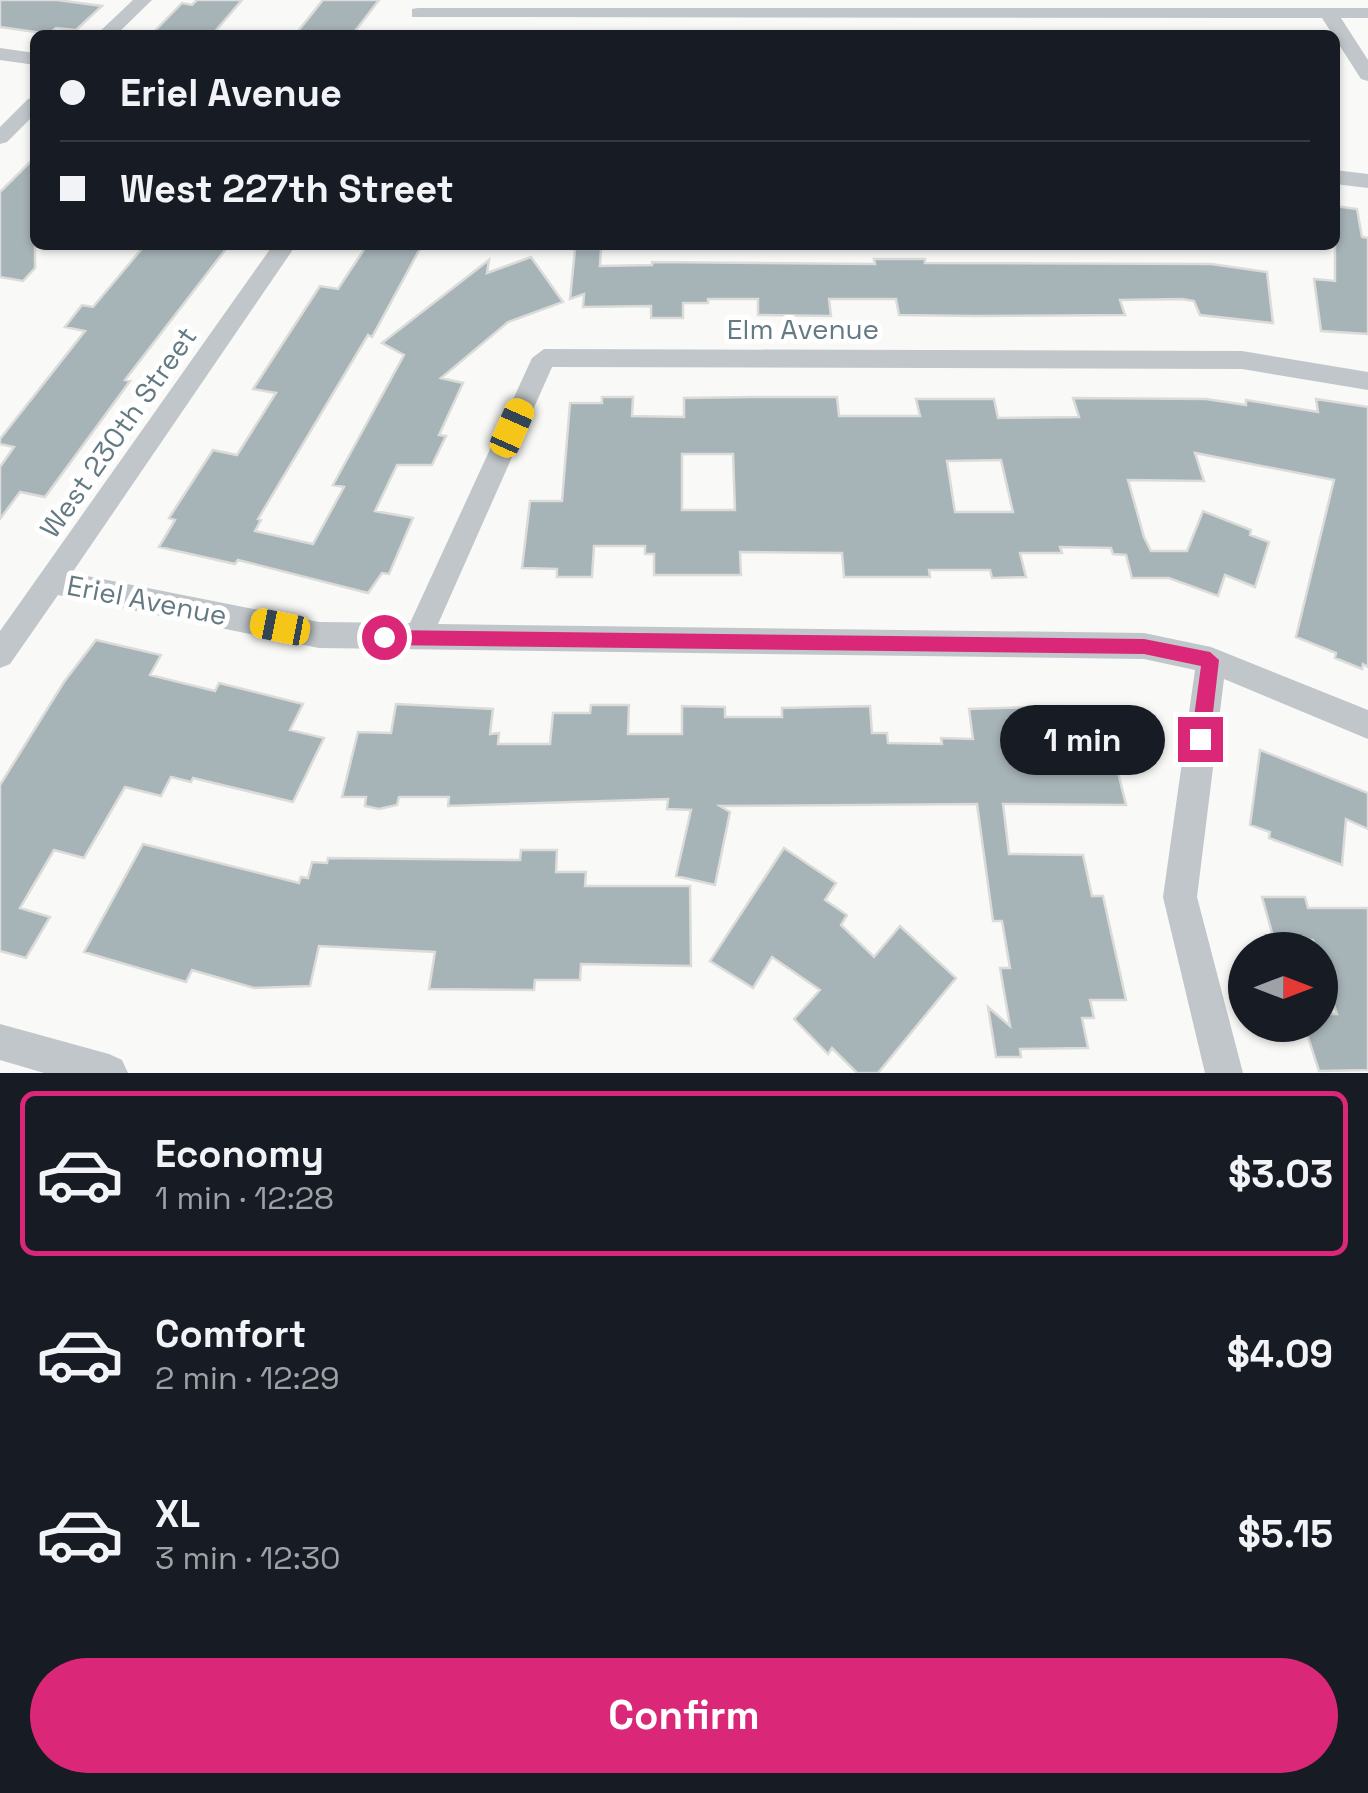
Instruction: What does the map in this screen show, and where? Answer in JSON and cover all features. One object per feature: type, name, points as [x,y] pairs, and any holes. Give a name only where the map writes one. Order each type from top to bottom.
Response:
[{"type":"street","points":[[110,30],[143,0]]},
{"type":"street","points":[[420,6],[1368,13]]},
{"type":"street","points":[[1328,14],[1338,30]]},
{"type":"street","points":[[1340,32],[1368,75]]},
{"type":"street","points":[[0,54],[30,58]]},
{"type":"street","points":[[0,138],[30,107]]},
{"type":"street","points":[[1340,177],[1368,181]]},
{"type":"street","name":"West 230th Street","points":[[0,654],[282,250]]},
{"type":"street","name":"Elm Avenue","points":[[417,638],[544,358],[1242,360],[1368,381]]},
{"type":"street","name":"Eriel Avenue","points":[[50,581],[318,635],[1144,646],[1210,660],[1368,725]]},
{"type":"street","points":[[1210,660],[1180,898],[1224,1073]]},
{"type":"street","points":[[0,1042],[109,1073]]},
{"type":"building","points":[[0,0],[57,0],[102,6],[76,30],[30,31],[0,27]]},
{"type":"building","points":[[197,0],[242,0],[216,30],[156,30],[182,3],[192,5]]},
{"type":"building","points":[[323,0],[379,0],[356,30],[299,30]]},
{"type":"building","points":[[30,162],[30,250],[35,250],[35,268],[23,281],[0,277],[0,192]]},
{"type":"building","points":[[1340,207],[1357,209],[1362,237],[1368,238],[1368,334],[1321,331],[1314,279],[1335,281]]},
{"type":"building","points":[[141,250],[225,250],[125,380],[130,381],[45,497],[20,492],[0,519],[0,467],[14,447],[0,444],[0,439],[85,331],[65,327],[82,305],[93,307]]},
{"type":"building","points":[[364,250],[419,250],[372,337],[368,335],[258,519],[261,520],[255,531],[313,544],[344,487],[333,485],[404,355],[382,343],[489,260],[487,273],[531,257],[563,302],[508,322],[441,378],[463,383],[439,435],[446,436],[432,465],[397,465],[375,511],[413,518],[389,574],[382,573],[368,593],[238,560],[235,564],[159,547],[175,520],[169,518],[213,450],[237,455],[276,393],[253,389],[320,286],[338,289]]},
{"type":"building","points":[[575,250],[601,250],[600,266],[652,262],[875,264],[874,259],[925,259],[925,263],[1211,264],[1267,272],[1273,323],[1200,315],[1194,301],[1182,299],[1120,300],[1125,315],[975,316],[899,315],[896,299],[829,299],[831,316],[758,315],[758,299],[708,299],[708,303],[683,303],[683,318],[651,318],[651,306],[583,307],[584,294],[570,299]]},
{"type":"building","points":[[602,397],[633,397],[632,416],[684,417],[684,398],[752,397],[837,397],[839,416],[920,416],[916,399],[994,399],[998,418],[1079,417],[1073,398],[1206,399],[1246,405],[1246,400],[1318,412],[1316,399],[1368,407],[1368,667],[1363,664],[1362,669],[1335,658],[1336,653],[1296,637],[1334,480],[1195,453],[1204,481],[1128,480],[1144,537],[1151,551],[1187,551],[1203,511],[1251,530],[1250,535],[1269,542],[1255,587],[1225,575],[1218,596],[1169,578],[1132,578],[1126,555],[1113,554],[1111,548],[1060,547],[1062,553],[1020,553],[1026,577],[992,578],[990,570],[929,570],[930,577],[844,577],[842,553],[740,552],[741,575],[654,575],[654,554],[645,554],[645,546],[594,546],[592,577],[557,577],[557,569],[522,568],[530,501],[562,501],[570,403],[602,403]],"holes":[[[682,454],[733,454],[735,510],[682,510]],[[1001,460],[1013,512],[955,512],[947,461]]]},
{"type":"building","points":[[96,640],[161,655],[150,675],[215,691],[219,683],[303,704],[290,730],[324,738],[293,802],[193,778],[191,782],[171,777],[161,796],[125,787],[84,858],[54,850],[20,908],[50,917],[26,958],[0,951],[0,785],[64,682]]},
{"type":"building","points":[[396,704],[493,709],[490,734],[499,733],[498,744],[550,744],[553,713],[590,713],[591,705],[629,705],[628,734],[682,734],[682,706],[725,707],[725,717],[782,717],[782,708],[870,706],[872,733],[887,733],[888,743],[942,744],[941,738],[973,739],[969,709],[1064,706],[1065,714],[1104,715],[1126,805],[1003,804],[1009,854],[1083,855],[1092,896],[1103,896],[1126,1000],[1090,1000],[1094,1018],[1082,1018],[1088,1048],[1020,1049],[1021,1057],[996,1057],[988,1007],[1010,1026],[1000,968],[1010,968],[1002,921],[993,921],[977,804],[720,806],[730,812],[715,885],[676,876],[691,810],[667,809],[668,799],[448,806],[449,797],[399,797],[397,805],[379,809],[365,806],[366,797],[342,797],[358,732],[391,733]]},
{"type":"building","points":[[1260,750],[1368,793],[1368,829],[1346,819],[1342,865],[1269,838],[1270,832],[1250,825]]},
{"type":"building","points":[[143,844],[299,883],[301,877],[308,878],[312,862],[327,863],[328,858],[520,860],[521,850],[557,850],[556,872],[586,872],[585,886],[690,886],[691,966],[581,964],[580,980],[535,980],[534,990],[429,989],[435,952],[319,946],[310,986],[254,988],[192,970],[186,982],[84,952]]},
{"type":"building","points":[[784,848],[836,883],[825,900],[847,915],[841,925],[874,957],[900,926],[956,978],[878,1073],[857,1073],[832,1048],[828,1054],[794,1019],[820,990],[772,957],[753,988],[710,961]]},
{"type":"building","points":[[1262,897],[1305,897],[1308,908],[1368,908],[1368,1070],[1319,1071],[1310,1042],[1338,1042],[1338,932],[1272,932]]},
{"type":"route","points":[[384,637],[1144,646],[1210,660],[1200,739]]}]
